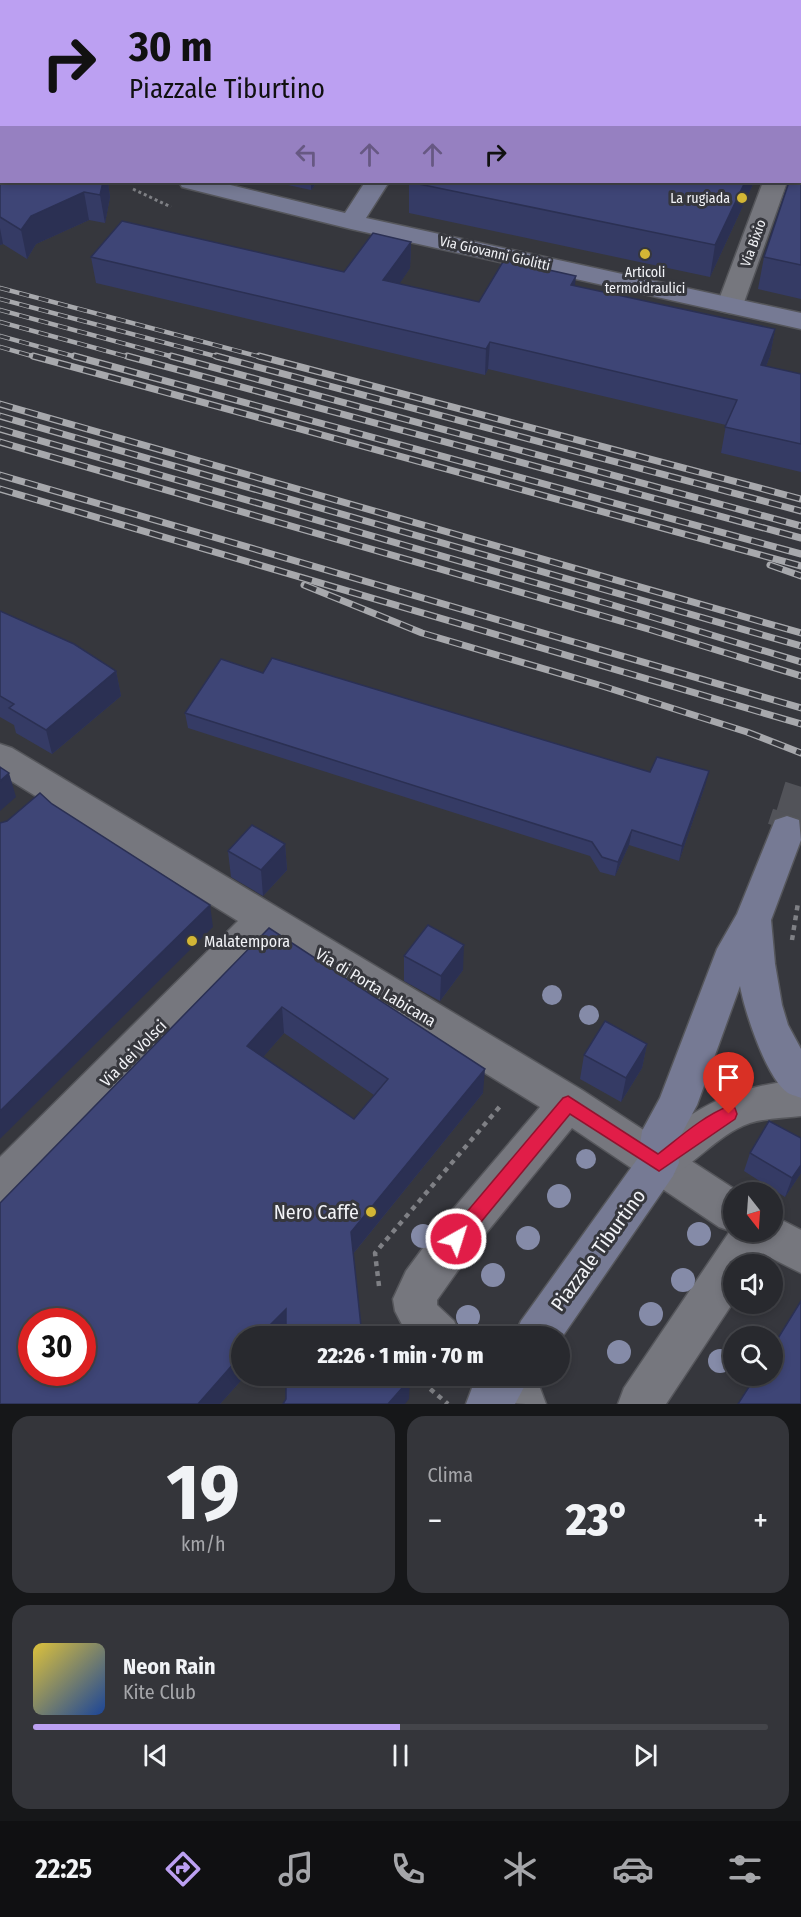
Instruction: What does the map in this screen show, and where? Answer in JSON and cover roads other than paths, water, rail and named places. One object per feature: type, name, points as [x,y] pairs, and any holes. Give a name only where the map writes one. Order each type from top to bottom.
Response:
[{"type":"main road","name":"Via Giovanni Giolitti","points":[[195,183],[351,222],[801,321]]},
{"type":"main road","points":[[351,222],[376,183]]},
{"type":"main road","points":[[659,1163],[657,1149],[662,1131],[677,1105],[697,1047],[736,949],[755,915],[787,830]]},
{"type":"main road","points":[[755,915],[755,970],[764,1009],[776,1040],[801,1080]]},
{"type":"main road","name":"Piazzale Tiburtino","points":[[543,1326],[659,1163]]},
{"type":"street","name":"Via Bixio","points":[[730,305],[775,183]]},
{"type":"street","name":"Via di Porta Labicana","points":[[0,757],[40,798],[264,919],[568,1103]]},
{"type":"street","name":"Via dei Volsci","points":[[0,1185],[264,919]]},
{"type":"street","points":[[659,1163],[702,1130],[729,1114],[753,1104],[801,1098]]},
{"type":"street","points":[[426,1326],[418,1314],[415,1299],[421,1284],[468,1222],[568,1103],[723,1206]]},
{"type":"street","points":[[640,1404],[747,1242]]},
{"type":"street","points":[[782,1242],[801,1253]]},
{"type":"tunnel","points":[[791,816],[801,784]]},
{"type":"tunnel","points":[[787,830],[792,815]]},
{"type":"railway","points":[[0,288],[264,358]]},
{"type":"railway","points":[[0,299],[222,358]]},
{"type":"railway","points":[[0,310],[177,358]]},
{"type":"railway","points":[[0,322],[132,358]]},
{"type":"railway","points":[[0,336],[80,358]]},
{"type":"railway","points":[[0,347],[39,358]]},
{"type":"railway","points":[[33,356],[801,566]]},
{"type":"railway","points":[[74,356],[801,554]]},
{"type":"railway","points":[[127,356],[801,538]]},
{"type":"railway","points":[[171,356],[801,526]]},
{"type":"railway","points":[[216,356],[801,511]]},
{"type":"railway","points":[[259,356],[801,499]]},
{"type":"railway","points":[[0,404],[801,633]]},
{"type":"railway","points":[[0,416],[801,646]]},
{"type":"railway","points":[[0,429],[609,604],[801,662]]},
{"type":"railway","points":[[0,442],[648,629],[801,676]]},
{"type":"railway","points":[[0,475],[801,708]]},
{"type":"railway","points":[[0,489],[801,724]]},
{"type":"railway","points":[[770,565],[801,576]]},
{"type":"railway","points":[[304,585],[422,633],[599,685],[747,732],[801,753]]},
{"type":"place","name":"La rugiada","points":[[742,198]]},
{"type":"place","name":"Articoli termoidraulici","points":[[645,254]]},
{"type":"place","name":"Malatempora","points":[[192,941]]},
{"type":"place","name":"Nero Caffè","points":[[371,1212]]}]
